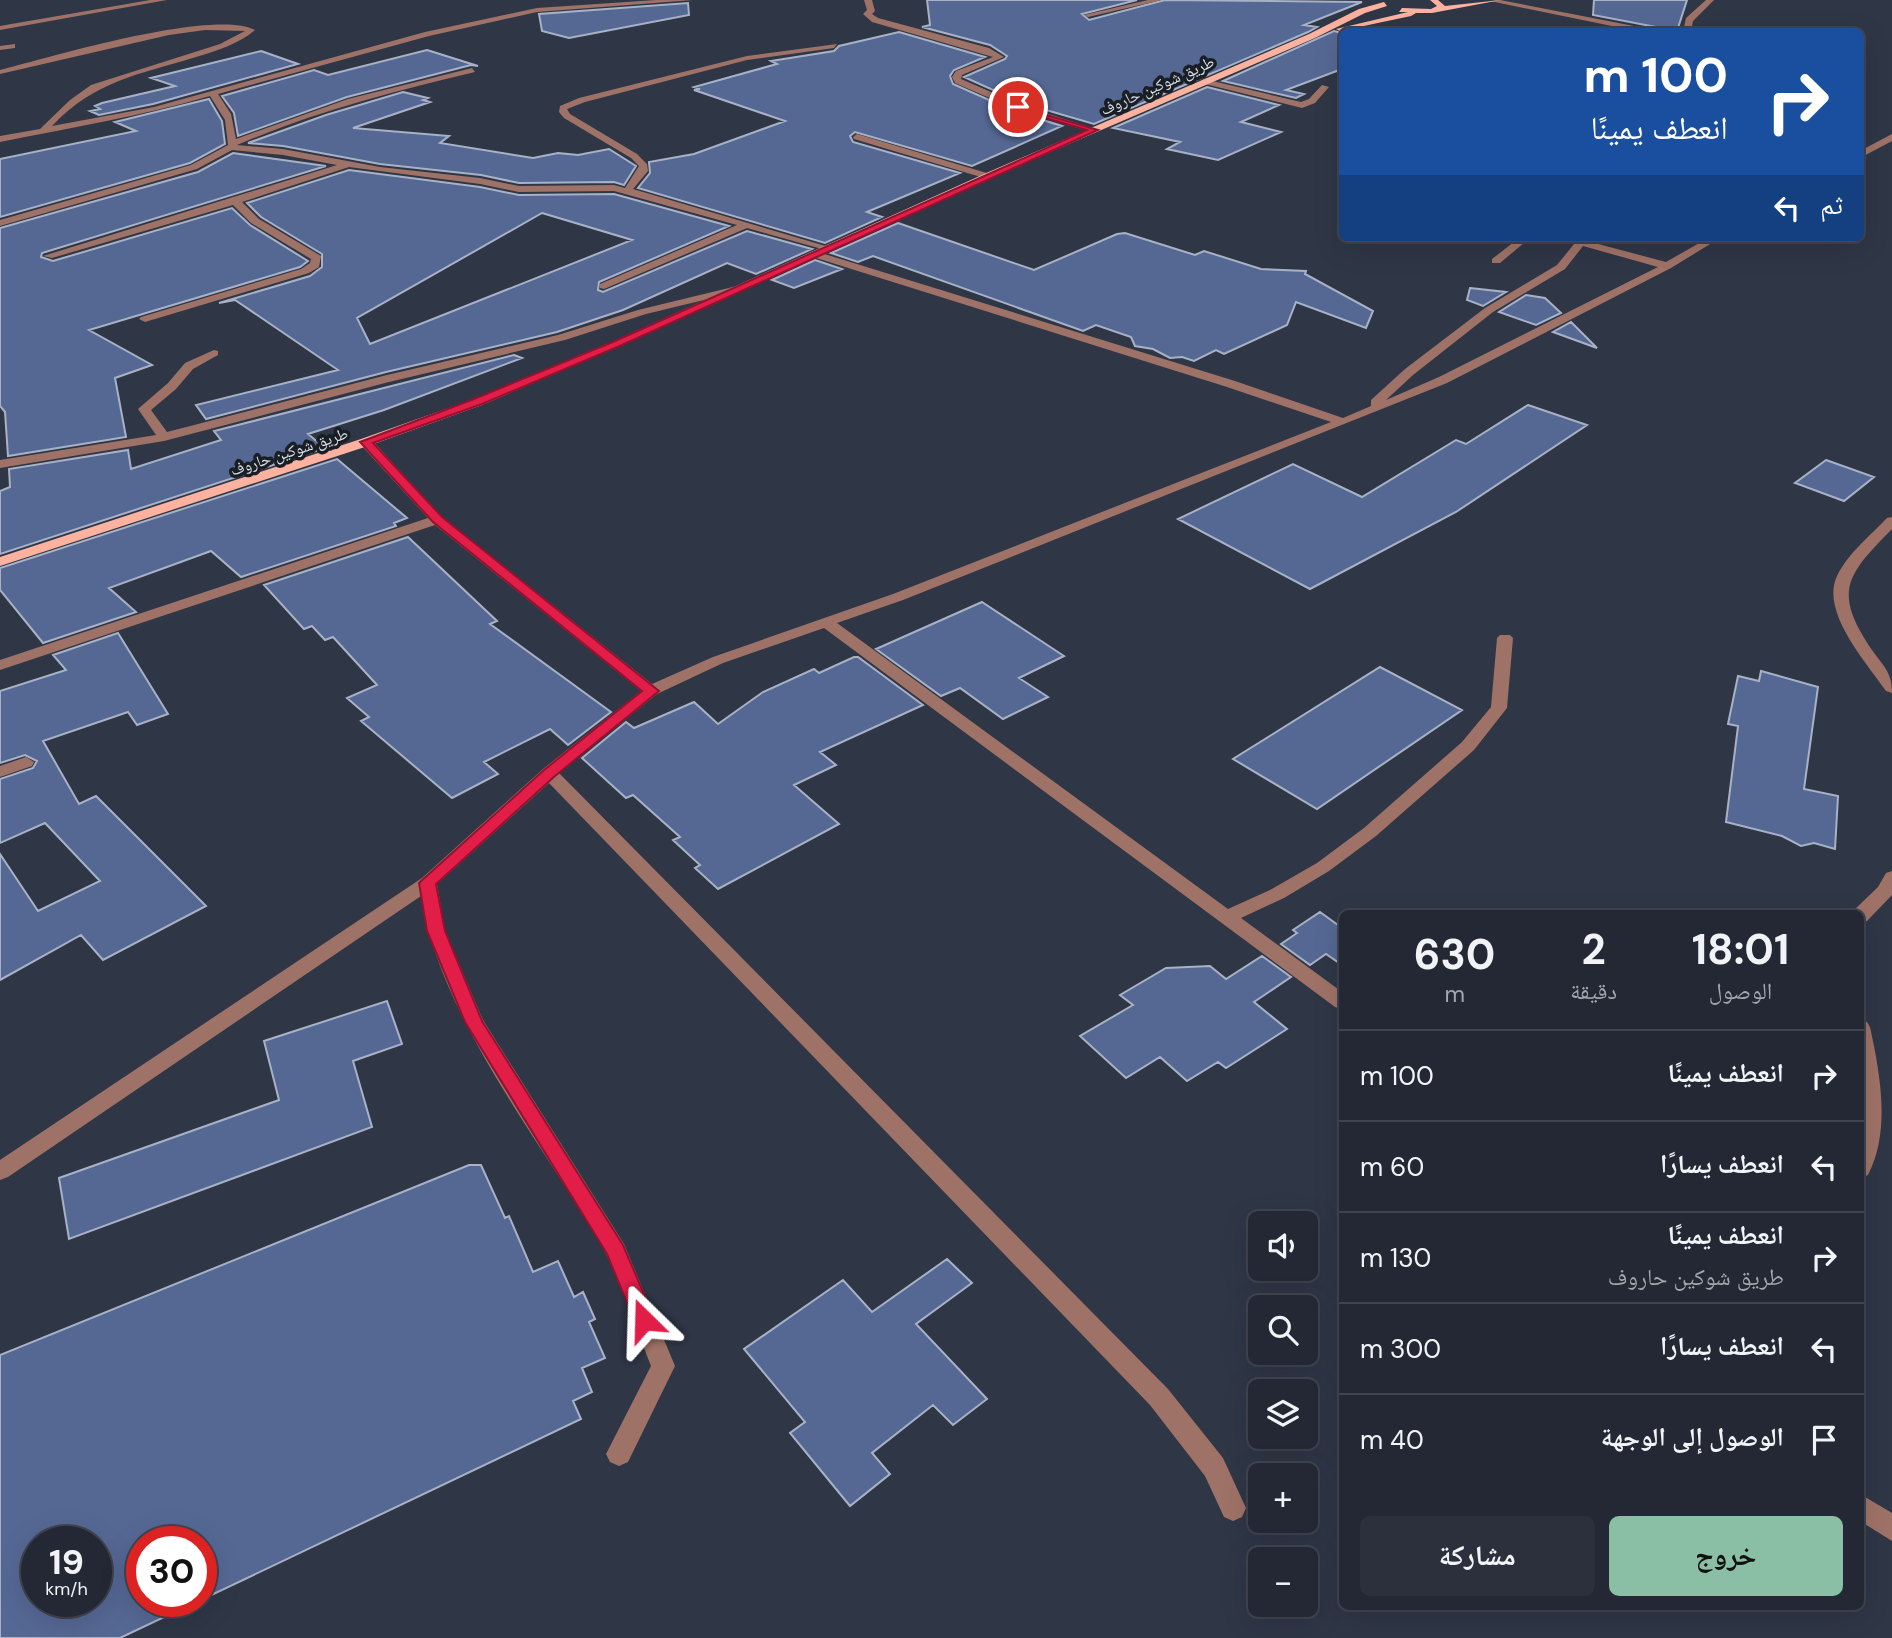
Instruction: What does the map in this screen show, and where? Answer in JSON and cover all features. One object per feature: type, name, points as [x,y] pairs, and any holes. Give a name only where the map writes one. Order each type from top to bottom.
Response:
[{"type":"main road","points":[[1434,0],[1442,4],[1439,9]]},
{"type":"main road","points":[[1479,0],[1496,0]]},
{"type":"main road","points":[[1385,2],[1394,9],[1413,12],[1496,0]]},
{"type":"main road","name":"طريق شوكين حاروف","points":[[0,562],[366,442],[491,396],[618,343],[987,176],[1385,2]]},
{"type":"main road","name":"طريق شوكين حاروف","points":[[1348,28],[1413,12]]},
{"type":"main road","name":"طريق شوكين حاروف","points":[[1312,36],[1339,30]]},
{"type":"street","points":[[0,28],[163,0]]},
{"type":"street","points":[[0,139],[213,94],[428,34],[537,10],[565,0]]},
{"type":"street","points":[[537,10],[689,0]]},
{"type":"street","points":[[868,0],[871,10],[867,14],[875,20],[986,50],[1000,57],[959,73],[956,77],[958,80],[1018,107],[1094,130]]},
{"type":"street","points":[[1088,15],[1158,0]]},
{"type":"street","points":[[1496,0],[1635,28]]},
{"type":"street","points":[[1688,28],[1689,20],[1710,0]]},
{"type":"street","points":[[0,72],[182,31],[229,26],[251,30],[238,39],[97,86],[71,101],[42,132]]},
{"type":"street","points":[[628,190],[644,166],[634,156],[567,116],[564,108],[582,100],[747,58],[834,46]]},
{"type":"street","points":[[0,48],[7,52]]},
{"type":"street","points":[[0,223],[194,167],[262,130],[320,111],[416,82],[472,70]]},
{"type":"street","points":[[1204,81],[1302,105],[1312,101],[1325,87]]},
{"type":"street","points":[[213,94],[226,111],[232,125],[232,145]]},
{"type":"street","points":[[857,137],[987,176]]},
{"type":"street","points":[[1864,153],[1892,137]]},
{"type":"street","points":[[232,145],[519,189],[579,187],[628,190],[746,225],[819,252],[1343,422]]},
{"type":"street","points":[[48,256],[235,201],[346,164]]},
{"type":"street","points":[[145,319],[305,271],[315,265],[317,258],[256,221],[235,201]]},
{"type":"street","points":[[604,286],[746,225]]},
{"type":"street","points":[[1496,261],[1520,242]]},
{"type":"street","points":[[1365,413],[1409,372],[1489,310],[1561,267],[1580,242]]},
{"type":"street","points":[[1589,242],[1667,266]]},
{"type":"street","points":[[0,1171],[428,883],[549,773],[651,691],[718,660],[898,597],[1443,380],[1667,266],[1708,242]]},
{"type":"street","points":[[0,464],[164,437],[387,379],[561,338],[642,312],[737,289]]},
{"type":"street","points":[[164,437],[144,409],[172,386],[189,366],[214,352]]},
{"type":"street","points":[[366,442],[437,520],[651,691]]},
{"type":"street","points":[[0,664],[437,520]]},
{"type":"street","points":[[1892,521],[1844,576],[1840,589],[1843,613],[1892,688]]},
{"type":"street","points":[[826,622],[1339,1000]]},
{"type":"street","points":[[1227,917],[1277,894],[1323,867],[1370,832],[1468,746],[1499,708],[1505,638]]},
{"type":"street","points":[[0,772],[26,762]]},
{"type":"street","points":[[549,773],[1159,1397],[1214,1467],[1233,1508]]},
{"type":"street","points":[[1864,912],[1886,890],[1892,877]]},
{"type":"street","points":[[428,883],[436,931],[474,1022],[616,1251],[663,1366],[619,1454]]},
{"type":"street","points":[[1864,1044],[1871,1074],[1870,1137],[1864,1156]]},
{"type":"street","points":[[1864,1509],[1892,1528]]},
{"type":"building","points":[[927,0],[1137,0],[1082,14],[1089,20],[1165,0],[1362,2],[1304,25],[1317,27],[1308,32],[1094,124],[1022,103],[964,77],[1007,56],[990,45],[922,27],[930,25]]},
{"type":"building","points":[[1594,0],[1687,0],[1678,28],[1661,28],[1593,15]]},
{"type":"building","points":[[688,3],[689,15],[569,38],[542,31],[539,14]]},
{"type":"building","points":[[1334,31],[1339,32],[1339,70],[1286,90],[1304,94],[1296,98],[1223,81]]},
{"type":"building","points":[[899,32],[985,57],[954,70],[950,76],[953,84],[1014,111],[1062,126],[972,166],[855,132],[850,136],[853,142],[960,173],[867,212],[882,217],[825,243],[638,188],[650,173],[649,162],[694,154],[785,121],[694,90],[700,89],[694,87],[777,64],[771,61],[834,51],[839,46]]},
{"type":"building","points":[[427,50],[478,66],[471,65],[347,97],[238,136],[234,113],[222,96],[314,70],[328,75]]},
{"type":"building","points":[[261,51],[298,64],[153,104],[99,115],[90,111],[100,109],[95,106],[102,103],[175,86],[151,78]]},
{"type":"building","points":[[1207,87],[1279,105],[1241,122],[1281,132],[1218,160],[1167,149],[1180,142],[1113,128]]},
{"type":"building","points":[[403,92],[428,98],[423,100],[430,102],[353,128],[449,136],[440,143],[533,158],[558,153],[578,155],[609,149],[636,166],[624,185],[614,182],[519,183],[481,175],[380,164],[283,146],[248,143],[326,115]]},
{"type":"building","points":[[209,99],[222,121],[225,144],[190,163],[0,217],[0,159],[136,131],[115,122]]},
{"type":"building","points":[[233,153],[326,166],[42,253],[41,257],[53,261],[232,208],[250,225],[308,261],[300,267],[89,330],[152,365],[115,378],[126,437],[8,456],[5,412],[0,406],[0,228],[198,172]]},
{"type":"building","points":[[349,170],[480,187],[519,195],[614,194],[729,226],[599,282],[598,290],[603,292],[747,231],[812,249],[756,274],[727,263],[623,310],[557,332],[386,372],[206,419],[196,405],[338,370],[235,300],[219,303],[310,276],[322,267],[322,254],[261,217],[247,203]],"holes":[[[542,213],[632,240],[370,344],[357,318]]]},
{"type":"building","points":[[898,223],[1034,270],[1125,233],[1195,255],[1204,251],[1261,269],[1306,271],[1305,274],[1373,311],[1366,328],[1296,302],[1287,325],[1224,354],[1216,350],[1194,361],[1182,357],[1170,358],[1153,349],[1135,346],[1131,337],[1096,325],[1083,331],[873,256],[858,262],[831,253]]},
{"type":"building","points":[[815,260],[842,269],[794,288],[772,280]]},
{"type":"building","points":[[1470,288],[1506,292],[1483,306],[1467,300]]},
{"type":"building","points":[[1526,295],[1545,298],[1561,313],[1536,325],[1499,312]]},
{"type":"building","points":[[1571,322],[1597,348],[1553,332]]},
{"type":"building","points":[[514,355],[522,358],[384,410],[308,434],[325,448],[0,554],[0,491],[10,487],[9,469],[128,450],[131,469],[221,440],[214,431]]},
{"type":"building","points":[[1528,405],[1587,425],[1456,512],[1310,589],[1178,519],[1293,464],[1362,497],[1456,440],[1466,444]]},
{"type":"building","points":[[337,459],[407,518],[394,523],[396,526],[241,577],[211,551],[109,588],[136,612],[43,643],[0,590],[0,568]]},
{"type":"building","points":[[1826,460],[1874,477],[1844,501],[1795,483]]},
{"type":"building","points":[[408,537],[497,621],[490,624],[611,712],[568,745],[550,729],[484,762],[498,774],[452,798],[361,721],[369,717],[347,698],[377,685],[333,637],[325,640],[312,626],[304,629],[264,585]]},
{"type":"building","points":[[982,602],[1064,656],[1019,678],[1048,697],[1003,719],[960,688],[941,696],[876,649]]},
{"type":"building","points":[[118,633],[168,714],[137,725],[128,712],[43,741],[79,804],[96,796],[206,906],[103,960],[81,935],[0,980],[0,854],[38,911],[100,881],[45,823],[0,843],[0,779],[33,768],[37,761],[25,755],[0,763],[0,691],[66,670],[53,655]]},
{"type":"building","points":[[858,657],[923,705],[820,752],[836,765],[794,785],[839,824],[718,889],[695,868],[700,865],[673,840],[680,837],[633,795],[626,798],[582,758],[626,722],[634,728],[694,702],[718,724],[763,692],[814,669],[819,673]]},
{"type":"building","points":[[1380,667],[1462,710],[1317,809],[1233,759]]},
{"type":"building","points":[[1761,671],[1818,687],[1804,789],[1838,796],[1835,849],[1814,843],[1801,846],[1782,836],[1726,822],[1738,726],[1728,724],[1738,676],[1759,681]]},
{"type":"building","points":[[1320,912],[1339,926],[1339,963],[1326,954],[1310,965],[1281,944],[1297,933],[1293,930]]},
{"type":"building","points":[[1262,956],[1291,977],[1254,1002],[1287,1029],[1226,1068],[1218,1062],[1187,1081],[1160,1057],[1126,1078],[1080,1036],[1133,1005],[1120,995],[1166,968],[1210,966],[1226,979]]},
{"type":"building","points":[[387,1001],[402,1044],[353,1061],[372,1127],[69,1239],[59,1178],[279,1100],[264,1041]]},
{"type":"building","points":[[469,1165],[481,1165],[505,1218],[509,1216],[533,1272],[558,1261],[574,1297],[583,1292],[595,1319],[589,1322],[605,1358],[582,1368],[592,1392],[573,1401],[581,1419],[217,1592],[217,1526],[126,1526],[126,1617],[164,1617],[120,1638],[0,1638],[0,1355]]},
{"type":"building","points":[[947,1259],[972,1283],[916,1324],[987,1399],[953,1425],[933,1405],[872,1453],[890,1474],[850,1506],[790,1433],[805,1422],[744,1349],[843,1280],[872,1312]]},
{"type":"route","points":[[644,1320],[616,1251],[474,1022],[436,931],[428,883],[549,773],[651,691],[437,520],[366,442],[478,402],[618,343],[1094,130],[1018,107]]}]
